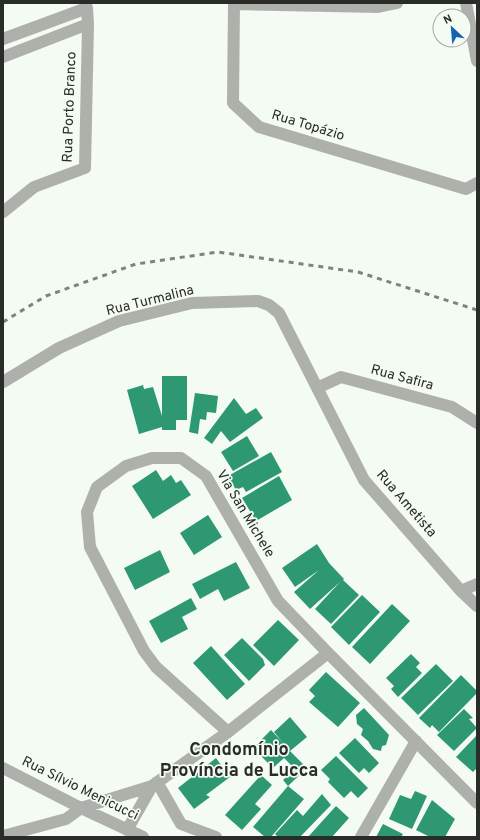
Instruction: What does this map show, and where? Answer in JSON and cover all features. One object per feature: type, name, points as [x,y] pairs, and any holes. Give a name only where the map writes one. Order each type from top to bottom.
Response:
[{"type":"street","points":[[234,3],[378,7],[397,3]]},
{"type":"street","name":"Rua Topázio","points":[[234,3],[233,103],[259,127],[466,189],[477,183]]},
{"type":"street","points":[[466,3],[477,61]]},
{"type":"street","points":[[3,39],[31,29],[86,5]]},
{"type":"street","name":"Rua Porto Branco","points":[[3,212],[34,187],[85,168],[88,24],[86,5]]},
{"type":"street","points":[[3,57],[88,24]]},
{"type":"street","points":[[31,29],[37,44]]},
{"type":"street","name":"Rua Turmalina","points":[[3,382],[59,348],[119,321],[192,303],[258,301],[269,305],[279,313],[317,388]]},
{"type":"street","name":"Rua Safira","points":[[317,388],[341,377],[452,407],[477,423]]},
{"type":"street","name":"Rua Ametista","points":[[317,388],[364,480],[477,606]]},
{"type":"street","name":"Via San Michele","points":[[228,732],[156,667],[144,651],[90,547],[87,512],[97,487],[126,466],[152,458],[181,458],[206,476],[278,601],[477,803]]},
{"type":"street","points":[[462,591],[477,584]]},
{"type":"street","points":[[3,836],[66,819],[81,808],[154,784],[228,732],[328,653]]},
{"type":"street","points":[[361,837],[416,741]]},
{"type":"street","name":"Rua Sílvio Menicucci","points":[[3,768],[81,808],[144,837]]},
{"type":"street","points":[[127,830],[154,784]]},
{"type":"street","points":[[154,784],[181,824],[216,837]]},
{"type":"building","points":[[162,376],[187,376],[187,420],[176,420],[176,430],[162,430],[162,427],[139,434],[127,390],[143,385],[144,389],[153,387],[162,416]]},
{"type":"building","points":[[195,393],[218,396],[216,413],[207,412],[206,420],[200,419],[198,434],[189,432]]},
{"type":"building","points":[[234,398],[246,414],[256,408],[263,418],[230,442],[221,431],[212,444],[204,438]]},
{"type":"building","points":[[247,436],[259,456],[233,471],[221,452]]},
{"type":"building","points":[[271,452],[282,472],[246,492],[243,487],[236,490],[228,476]]},
{"type":"building","points":[[156,470],[163,481],[171,475],[176,483],[181,480],[191,495],[153,519],[132,486]]},
{"type":"building","points":[[279,476],[292,500],[256,521],[242,498]]},
{"type":"building","points":[[208,515],[222,537],[194,555],[180,533]]},
{"type":"building","points":[[317,544],[329,563],[344,579],[343,580],[359,595],[331,624],[315,609],[340,582],[310,609],[294,592],[319,570],[295,587],[282,568]]},
{"type":"building","points":[[160,550],[170,572],[135,590],[124,568]]},
{"type":"building","points":[[236,562],[250,588],[224,601],[218,589],[200,599],[192,584]]},
{"type":"building","points":[[362,595],[380,612],[349,645],[331,627]]},
{"type":"building","points":[[191,598],[197,609],[182,617],[188,629],[161,643],[149,621]]},
{"type":"building","points":[[392,604],[410,621],[370,664],[352,647]]},
{"type":"building","points":[[278,620],[299,640],[274,666],[253,645]]},
{"type":"building","points":[[242,638],[263,659],[265,665],[249,681],[224,655]]},
{"type":"building","points":[[211,646],[245,684],[227,700],[193,663]]},
{"type":"building","points":[[411,654],[420,663],[416,667],[422,673],[398,697],[391,689],[394,686],[386,678]]},
{"type":"building","points":[[436,664],[453,681],[418,715],[401,698]]},
{"type":"building","points":[[326,672],[360,703],[338,727],[309,702],[315,696],[309,690]]},
{"type":"building","points":[[461,675],[477,691],[477,693],[439,732],[432,725],[430,728],[419,718]]},
{"type":"building","points":[[364,708],[389,735],[386,745],[382,746],[381,751],[373,749],[368,741],[361,735],[363,729],[357,724],[356,715]]},
{"type":"building","points":[[464,709],[473,718],[469,719],[477,728],[454,751],[437,735]]},
{"type":"building","points":[[290,717],[307,737],[290,751],[307,768],[288,786],[283,780],[295,769],[284,758],[273,768],[253,748],[271,730],[283,743],[274,732]]},
{"type":"building","points":[[477,735],[477,768],[473,772],[456,757]]},
{"type":"building","points":[[355,738],[379,763],[369,773],[364,768],[359,773],[339,753]]},
{"type":"building","points":[[336,756],[368,788],[358,798],[351,791],[344,798],[328,782],[330,779],[321,770]]},
{"type":"building","points":[[216,758],[230,777],[206,795],[210,797],[194,809],[178,788]]},
{"type":"building","points":[[261,775],[272,785],[255,804],[261,809],[242,830],[225,815]]},
{"type":"building","points":[[288,786],[304,799],[271,837],[265,837],[253,827]]},
{"type":"building","points":[[415,791],[427,796],[412,829],[389,819],[400,795],[411,799]]},
{"type":"building","points":[[322,794],[331,805],[300,837],[278,837],[275,834],[297,810],[303,816]]},
{"type":"building","points":[[432,800],[455,819],[445,837],[430,837],[416,830]]},
{"type":"building","points":[[336,806],[349,818],[332,837],[308,837]]},
{"type":"building","points":[[383,824],[403,834],[401,837],[376,837]]},
{"type":"railway","points":[[3,322],[46,296],[136,264],[218,252],[358,272],[477,310]]},
{"type":"district","name":"Condomínio Província de Lucca","points":[[239,760]]}]
